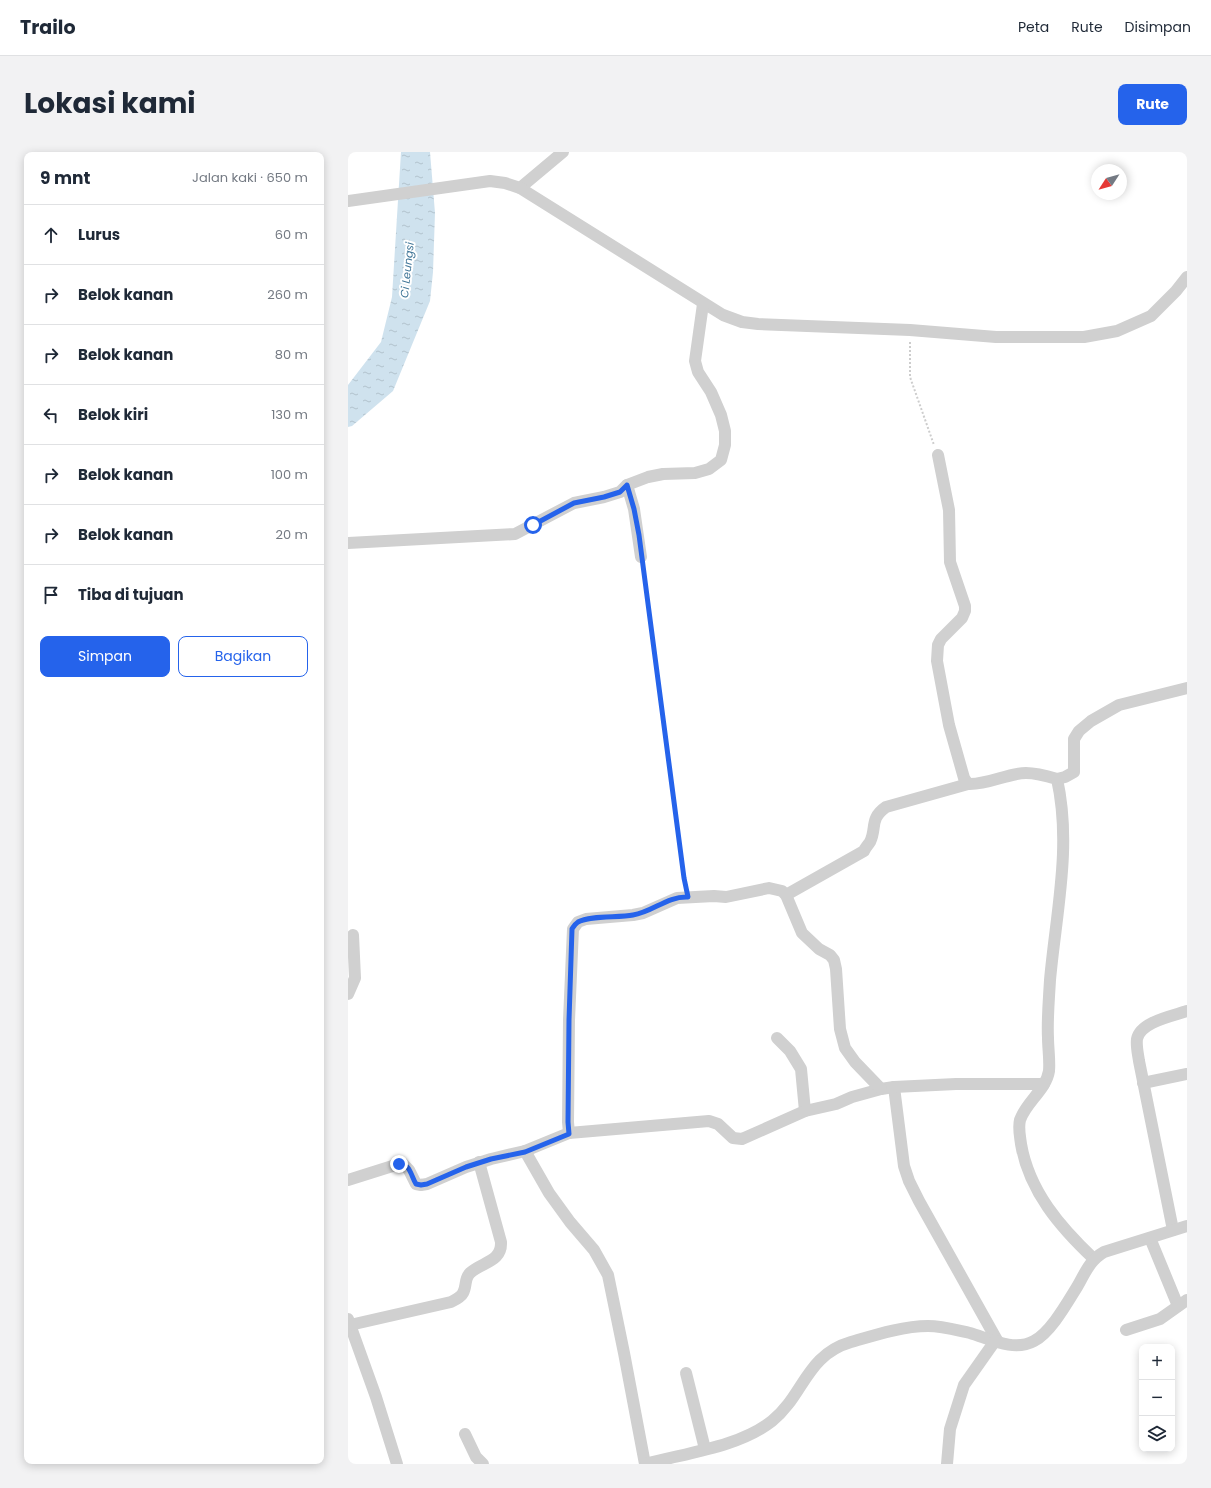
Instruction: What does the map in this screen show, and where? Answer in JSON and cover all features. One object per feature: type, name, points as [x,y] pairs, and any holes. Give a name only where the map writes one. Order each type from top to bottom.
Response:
[{"type":"street","points":[[520,188],[563,152]]},
{"type":"street","points":[[348,201],[490,181],[505,183],[520,188],[722,315],[747,323],[910,330],[996,337],[1084,337],[1117,331],[1151,316],[1176,291],[1187,277]]},
{"type":"street","points":[[348,543],[515,534],[574,503],[620,492],[627,485],[648,477],[663,474],[695,473],[709,470],[721,460],[725,445],[724,423],[711,392],[698,372],[694,361],[703,304]]},
{"type":"street","points":[[938,456],[949,510],[950,562],[965,606],[965,611],[962,618],[941,638],[938,645],[937,661],[949,725],[964,778],[968,784]]},
{"type":"street","points":[[627,485],[634,509],[641,557]]},
{"type":"street","points":[[786,895],[864,851],[870,842],[872,827],[876,818],[886,807],[968,784],[977,785],[1024,773],[1057,779],[1065,777],[1074,772],[1074,739],[1079,731],[1091,721],[1119,705],[1187,688]]},
{"type":"street","points":[[1057,779],[1062,806],[1063,846],[1050,982],[1048,1036],[1049,1071],[1044,1084],[1025,1110],[1019,1122],[1019,1131],[1023,1152],[1034,1184],[1050,1211],[1063,1228],[1094,1259]]},
{"type":"street","points":[[569,1134],[569,1020],[572,929],[578,922],[586,919],[643,913],[677,898],[714,896],[726,897],[769,888],[782,891],[786,895],[802,933],[819,949],[830,955],[834,960],[836,969],[840,1029],[845,1048],[855,1062],[881,1089]]},
{"type":"street","points":[[348,994],[355,978],[353,935]]},
{"type":"street","points":[[1173,1230],[1138,1061],[1137,1040],[1140,1032],[1146,1025],[1187,1011]]},
{"type":"street","points":[[776,1038],[790,1051],[801,1069],[805,1111]]},
{"type":"street","points":[[1143,1083],[1187,1074]]},
{"type":"street","points":[[348,1178],[402,1163],[409,1170],[416,1184],[424,1185],[479,1162],[525,1152],[569,1134],[709,1121],[718,1124],[733,1138],[742,1140],[805,1111],[836,1104],[852,1097],[881,1089],[894,1087],[1010,1083],[1044,1084]]},
{"type":"street","points":[[894,1087],[904,1166],[909,1181],[997,1342]]},
{"type":"street","points":[[525,1152],[549,1193],[570,1222],[594,1250],[608,1275],[646,1464],[731,1442],[754,1432],[772,1421],[789,1404],[814,1365],[821,1358],[830,1351],[849,1342],[908,1328],[927,1326],[955,1330],[997,1342],[1021,1345],[1034,1341],[1047,1330],[1058,1316],[1094,1259],[1104,1252],[1187,1226]]},
{"type":"street","points":[[397,1464],[376,1397],[349,1322],[451,1302],[459,1298],[463,1292],[465,1281],[469,1274],[499,1255],[501,1242],[479,1162]]},
{"type":"street","points":[[1126,1330],[1160,1319],[1182,1303],[1150,1238]]},
{"type":"street","points":[[947,1464],[950,1429],[964,1385],[997,1342]]},
{"type":"street","points":[[686,1374],[705,1449]]},
{"type":"street","points":[[465,1434],[476,1457],[484,1464]]},
{"type":"path","points":[[910,330],[910,376],[938,456]]},
{"type":"path","points":[[641,557],[683,871],[688,897]]},
{"type":"water","name":"Ci Leungsi","points":[[401,152],[430,152],[435,213],[433,272],[430,301],[393,391],[352,426],[348,427],[348,385],[381,342],[392,297]]},
{"type":"route","points":[[399,1164],[402,1163],[407,1166],[416,1184],[424,1185],[479,1162],[525,1152],[569,1134],[569,1020],[572,929],[578,922],[586,919],[643,913],[670,900],[688,897],[684,878],[639,535],[634,509],[627,485],[620,492],[598,500],[580,501],[574,503],[533,525]]}]
